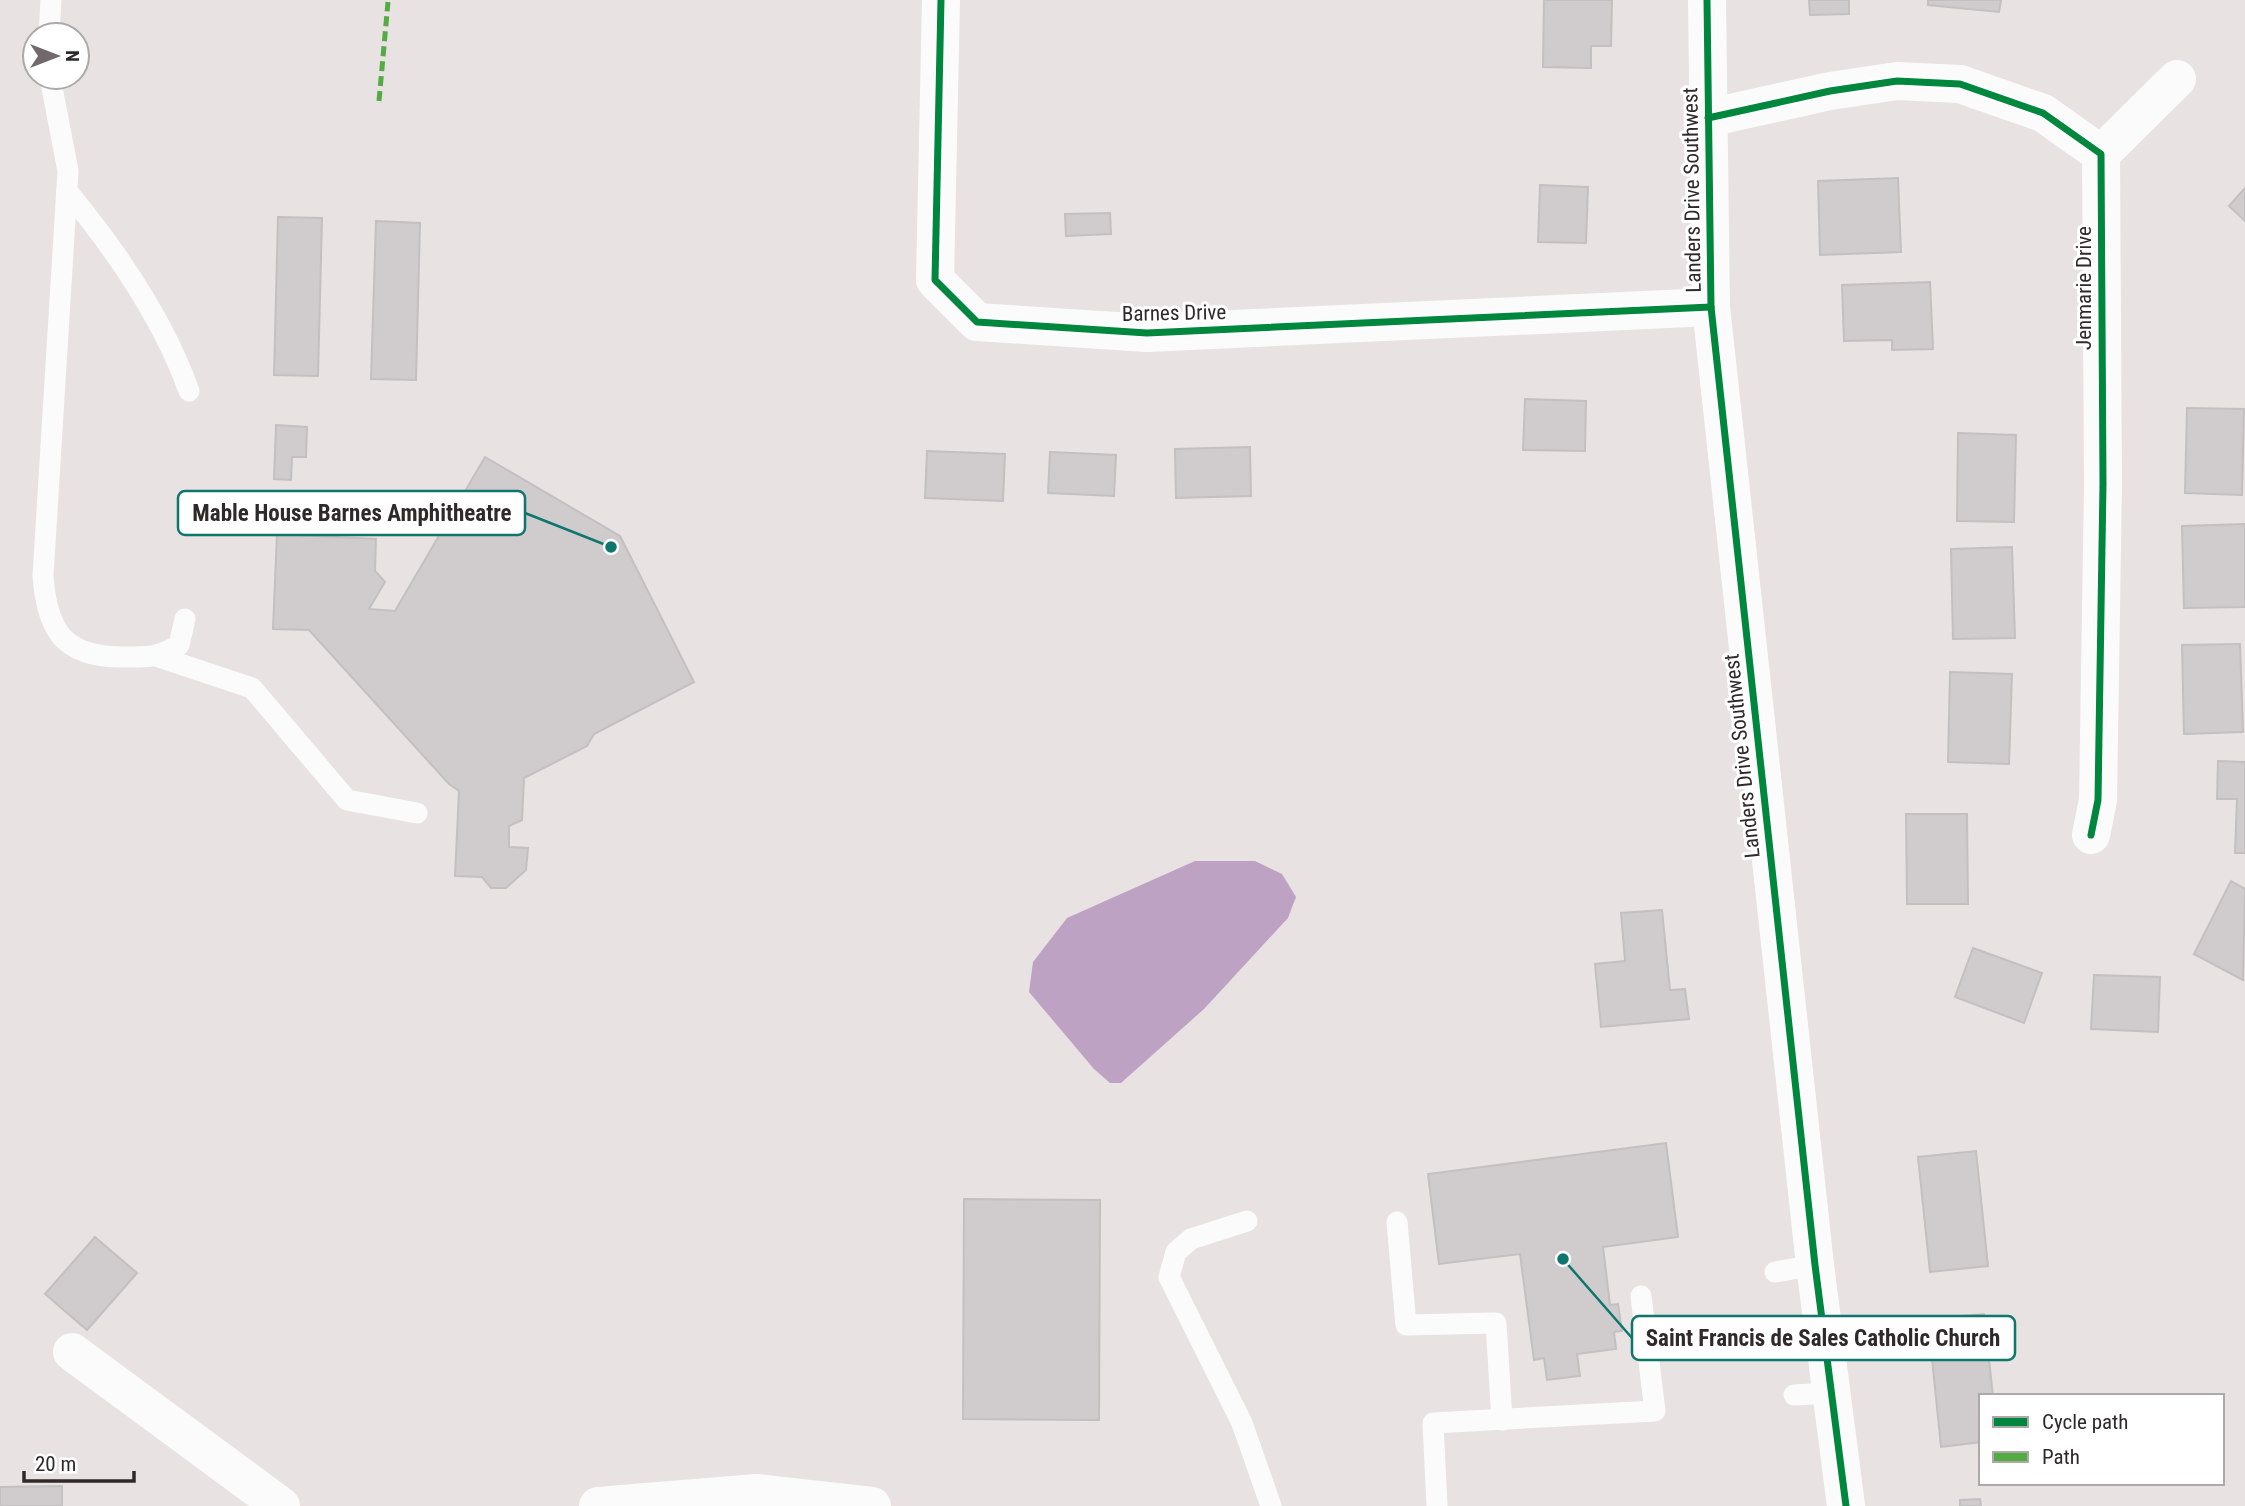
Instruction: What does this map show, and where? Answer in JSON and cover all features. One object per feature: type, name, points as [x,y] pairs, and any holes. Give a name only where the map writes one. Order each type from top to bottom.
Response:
[{"type":"street","name":"Barnes Drive","points":[[941,0],[935,280],[977,322],[1147,333],[1710,307]]},
{"type":"street","name":"Landers Drive Southwest","points":[[1707,0],[1710,307],[1815,1265],[1846,1506]]},
{"type":"street","points":[[1708,118],[1830,91],[1897,81],[1960,84],[2043,113],[2101,154],[2178,79]]},
{"type":"street","name":"Jenmarie Drive","points":[[2091,835],[2098,800],[2103,511],[2101,154]]},
{"type":"street","points":[[72,1352],[281,1506]]},
{"type":"street","points":[[598,1506],[757,1493],[872,1506]]},
{"type":"lane","points":[[50,21],[51,0]]},
{"type":"lane","points":[[53,91],[68,171],[43,576],[46,608],[55,629],[74,649],[102,657],[159,657],[252,688],[347,800],[418,813]]},
{"type":"lane","points":[[67,191],[91,220],[173,348],[189,391]]},
{"type":"lane","points":[[159,657],[179,646],[185,620]]},
{"type":"lane","points":[[1247,1221],[1191,1240],[1176,1252],[1169,1277],[1242,1423],[1271,1506]]},
{"type":"lane","points":[[1397,1222],[1406,1325],[1496,1323],[1503,1420]]},
{"type":"lane","points":[[1775,1272],[1815,1265]]},
{"type":"lane","points":[[1437,1506],[1433,1423],[1656,1411],[1641,1296]]},
{"type":"lane","points":[[1794,1395],[1831,1393]]},
{"type":"shaded area","points":[[1195,861],[1255,861],[1282,874],[1296,897],[1288,918],[1204,1009],[1121,1083],[1110,1083],[1094,1069],[1029,992],[1033,962],[1067,918]]},
{"type":"building","points":[[1544,0],[1612,0],[1611,46],[1591,46],[1591,68],[1543,67]]},
{"type":"building","points":[[1809,0],[1849,0],[1849,14],[1810,15]]},
{"type":"building","points":[[1928,0],[2001,0],[1999,12],[1928,5]]},
{"type":"building","points":[[1898,178],[1901,252],[1820,255],[1818,181]]},
{"type":"building","points":[[1540,185],[1588,187],[1586,243],[1538,242]]},
{"type":"building","points":[[2245,188],[2245,221],[2229,206]]},
{"type":"building","points":[[1110,213],[1111,234],[1066,236],[1065,214]]},
{"type":"building","points":[[278,217],[322,218],[318,376],[274,375]]},
{"type":"building","points":[[376,221],[420,223],[416,380],[371,379]]},
{"type":"building","points":[[1930,282],[1933,349],[1892,350],[1892,340],[1844,341],[1842,285]]},
{"type":"building","points":[[1525,399],[1586,401],[1585,451],[1523,450]]},
{"type":"building","points":[[2187,408],[2244,409],[2242,495],[2185,493]]},
{"type":"building","points":[[276,425],[307,427],[306,457],[292,457],[291,480],[274,479]]},
{"type":"building","points":[[1958,433],[2016,435],[2014,522],[1957,521]]},
{"type":"building","points":[[1250,447],[1251,496],[1176,498],[1175,449]]},
{"type":"building","points":[[927,451],[1005,454],[1003,501],[925,498]]},
{"type":"building","points":[[1050,452],[1116,455],[1114,496],[1048,493]]},
{"type":"building","points":[[485,457],[620,536],[694,682],[594,734],[587,746],[524,778],[522,820],[509,826],[509,847],[528,848],[526,870],[506,888],[491,888],[482,877],[455,876],[459,791],[449,784],[309,630],[273,629],[277,534],[376,539],[375,571],[385,582],[369,609],[395,611]]},
{"type":"building","points":[[2245,524],[2245,607],[2184,608],[2182,526]]},
{"type":"building","points":[[2012,547],[2015,638],[1953,639],[1951,549]]},
{"type":"building","points":[[2240,644],[2243,732],[2184,734],[2182,645]]},
{"type":"building","points":[[1950,672],[2012,674],[2009,764],[1948,762]]},
{"type":"building","points":[[2218,761],[2245,762],[2245,853],[2235,853],[2237,799],[2217,799]]},
{"type":"building","points":[[1906,814],[1967,814],[1968,904],[1907,904]]},
{"type":"building","points":[[2231,881],[2245,889],[2243,980],[2194,954]]},
{"type":"building","points":[[1662,910],[1670,990],[1685,989],[1689,1019],[1601,1027],[1595,964],[1625,961],[1621,913]]},
{"type":"building","points":[[1973,948],[2042,973],[2024,1023],[1955,997]]},
{"type":"building","points":[[2094,975],[2160,977],[2158,1032],[2091,1029]]},
{"type":"building","points":[[1666,1143],[1678,1237],[1603,1247],[1610,1305],[1618,1304],[1622,1331],[1614,1332],[1616,1349],[1577,1354],[1580,1376],[1547,1380],[1544,1358],[1534,1360],[1520,1254],[1439,1264],[1428,1174]]},
{"type":"building","points":[[1976,1151],[1988,1266],[1930,1272],[1918,1157]]},
{"type":"building","points":[[964,1199],[1100,1200],[1099,1420],[963,1419]]},
{"type":"building","points":[[95,1237],[137,1273],[87,1330],[45,1294]]},
{"type":"building","points":[[1984,1314],[1993,1394],[1979,1394],[1979,1442],[1941,1447],[1928,1319]]},
{"type":"building","points":[[62,1486],[62,1506],[0,1506],[0,1487]]},
{"type":"building","points":[[1980,1499],[1981,1506],[1960,1506],[1960,1500]]},
{"type":"marked path","points":[[379,101],[388,2]]},
{"type":"cycle path","points":[[941,0],[935,280],[977,322],[1147,333],[1711,307]]},
{"type":"cycle path","points":[[1707,0],[1711,307],[1815,1265],[1846,1506]]},
{"type":"cycle path","points":[[1708,118],[1830,91],[1897,81],[1960,84],[2043,113],[2101,154],[2103,484],[2098,800],[2091,835]]},
{"type":"place","name":"Mable House Barnes Amphitheatre","points":[[611,547]]},
{"type":"place","name":"Saint Francis de Sales Catholic Church","points":[[1563,1259]]}]
